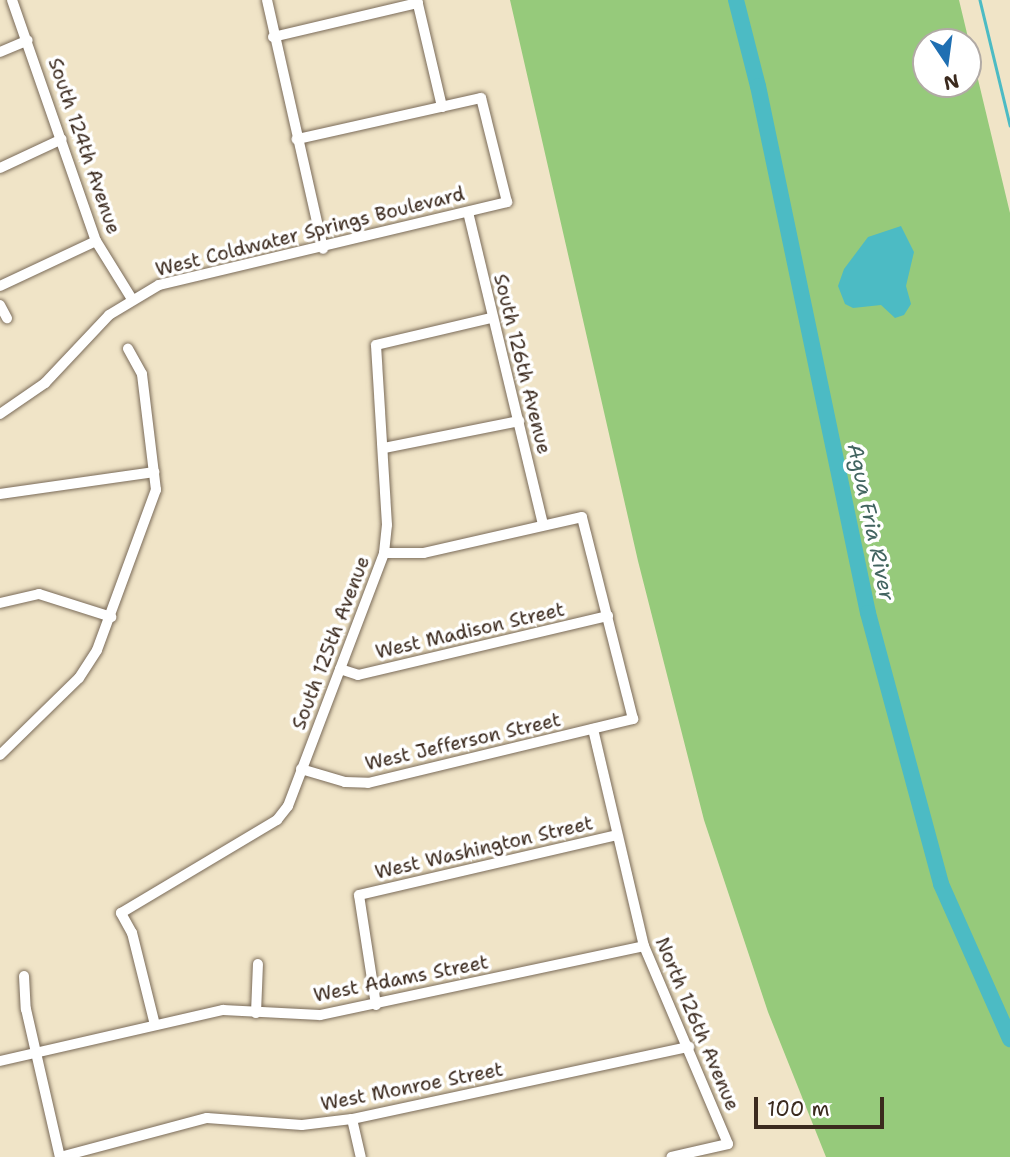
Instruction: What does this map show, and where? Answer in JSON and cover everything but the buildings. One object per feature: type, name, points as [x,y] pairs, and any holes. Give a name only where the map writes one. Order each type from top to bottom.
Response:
[{"type":"street","name":"South 124th Avenue","points":[[12,0],[96,241],[132,299]]},
{"type":"street","points":[[267,0],[273,37],[323,249]]},
{"type":"street","points":[[273,37],[418,1],[442,107],[297,139]]},
{"type":"street","points":[[0,52],[28,40]]},
{"type":"street","name":"West Coldwater Springs Boulevard","points":[[0,414],[45,383],[90,332],[132,299],[159,285],[323,249],[507,202],[481,98],[442,107]]},
{"type":"street","points":[[0,168],[62,139]]},
{"type":"street","name":"South 126th Avenue","points":[[468,212],[542,525]]},
{"type":"street","points":[[0,286],[96,241]]},
{"type":"street","points":[[0,305],[7,318]]},
{"type":"street","name":"South 125th Avenue","points":[[155,1025],[132,933],[121,913],[277,820],[288,806],[384,553],[384,448],[376,345],[491,318]]},
{"type":"street","points":[[0,755],[79,678],[97,650],[156,490],[142,374],[128,349]]},
{"type":"street","points":[[384,448],[519,421]]},
{"type":"street","points":[[0,494],[154,472]]},
{"type":"street","points":[[384,553],[424,553],[582,517],[608,616]]},
{"type":"street","points":[[0,603],[39,594],[110,617]]},
{"type":"street","name":"West Madison Street","points":[[340,669],[358,676],[608,616]]},
{"type":"street","name":"West Jefferson Street","points":[[301,769],[345,782],[368,783],[633,719],[608,616]]},
{"type":"street","points":[[593,729],[617,835]]},
{"type":"street","name":"West Washington Street","points":[[376,1004],[359,895],[617,835]]},
{"type":"street","name":"North 126th Avenue","points":[[617,835],[644,946],[728,1144],[671,1157]]},
{"type":"street","name":"West Adams Street","points":[[0,1061],[223,1010],[320,1015],[644,946]]},
{"type":"street","points":[[256,1013],[258,964]]},
{"type":"street","points":[[24,976],[35,1052],[60,1157]]},
{"type":"street","name":"West Monroe Street","points":[[60,1157],[208,1118],[302,1125],[352,1119],[688,1046]]},
{"type":"street","points":[[352,1119],[361,1157]]},
{"type":"green space","points":[[510,0],[959,0],[966,28],[912,28],[912,98],[982,96],[1010,213],[1010,1157],[826,1157],[768,1012],[704,820],[638,561]]},
{"type":"water","points":[[901,226],[914,252],[906,286],[911,304],[904,315],[895,318],[881,305],[853,308],[845,304],[838,286],[844,269],[868,237]]},
{"type":"waterway","name":"Agua Fria River","points":[[736,0],[758,86],[868,613],[941,884],[1010,1039]]},
{"type":"waterway","points":[[980,0],[1010,125]]}]
